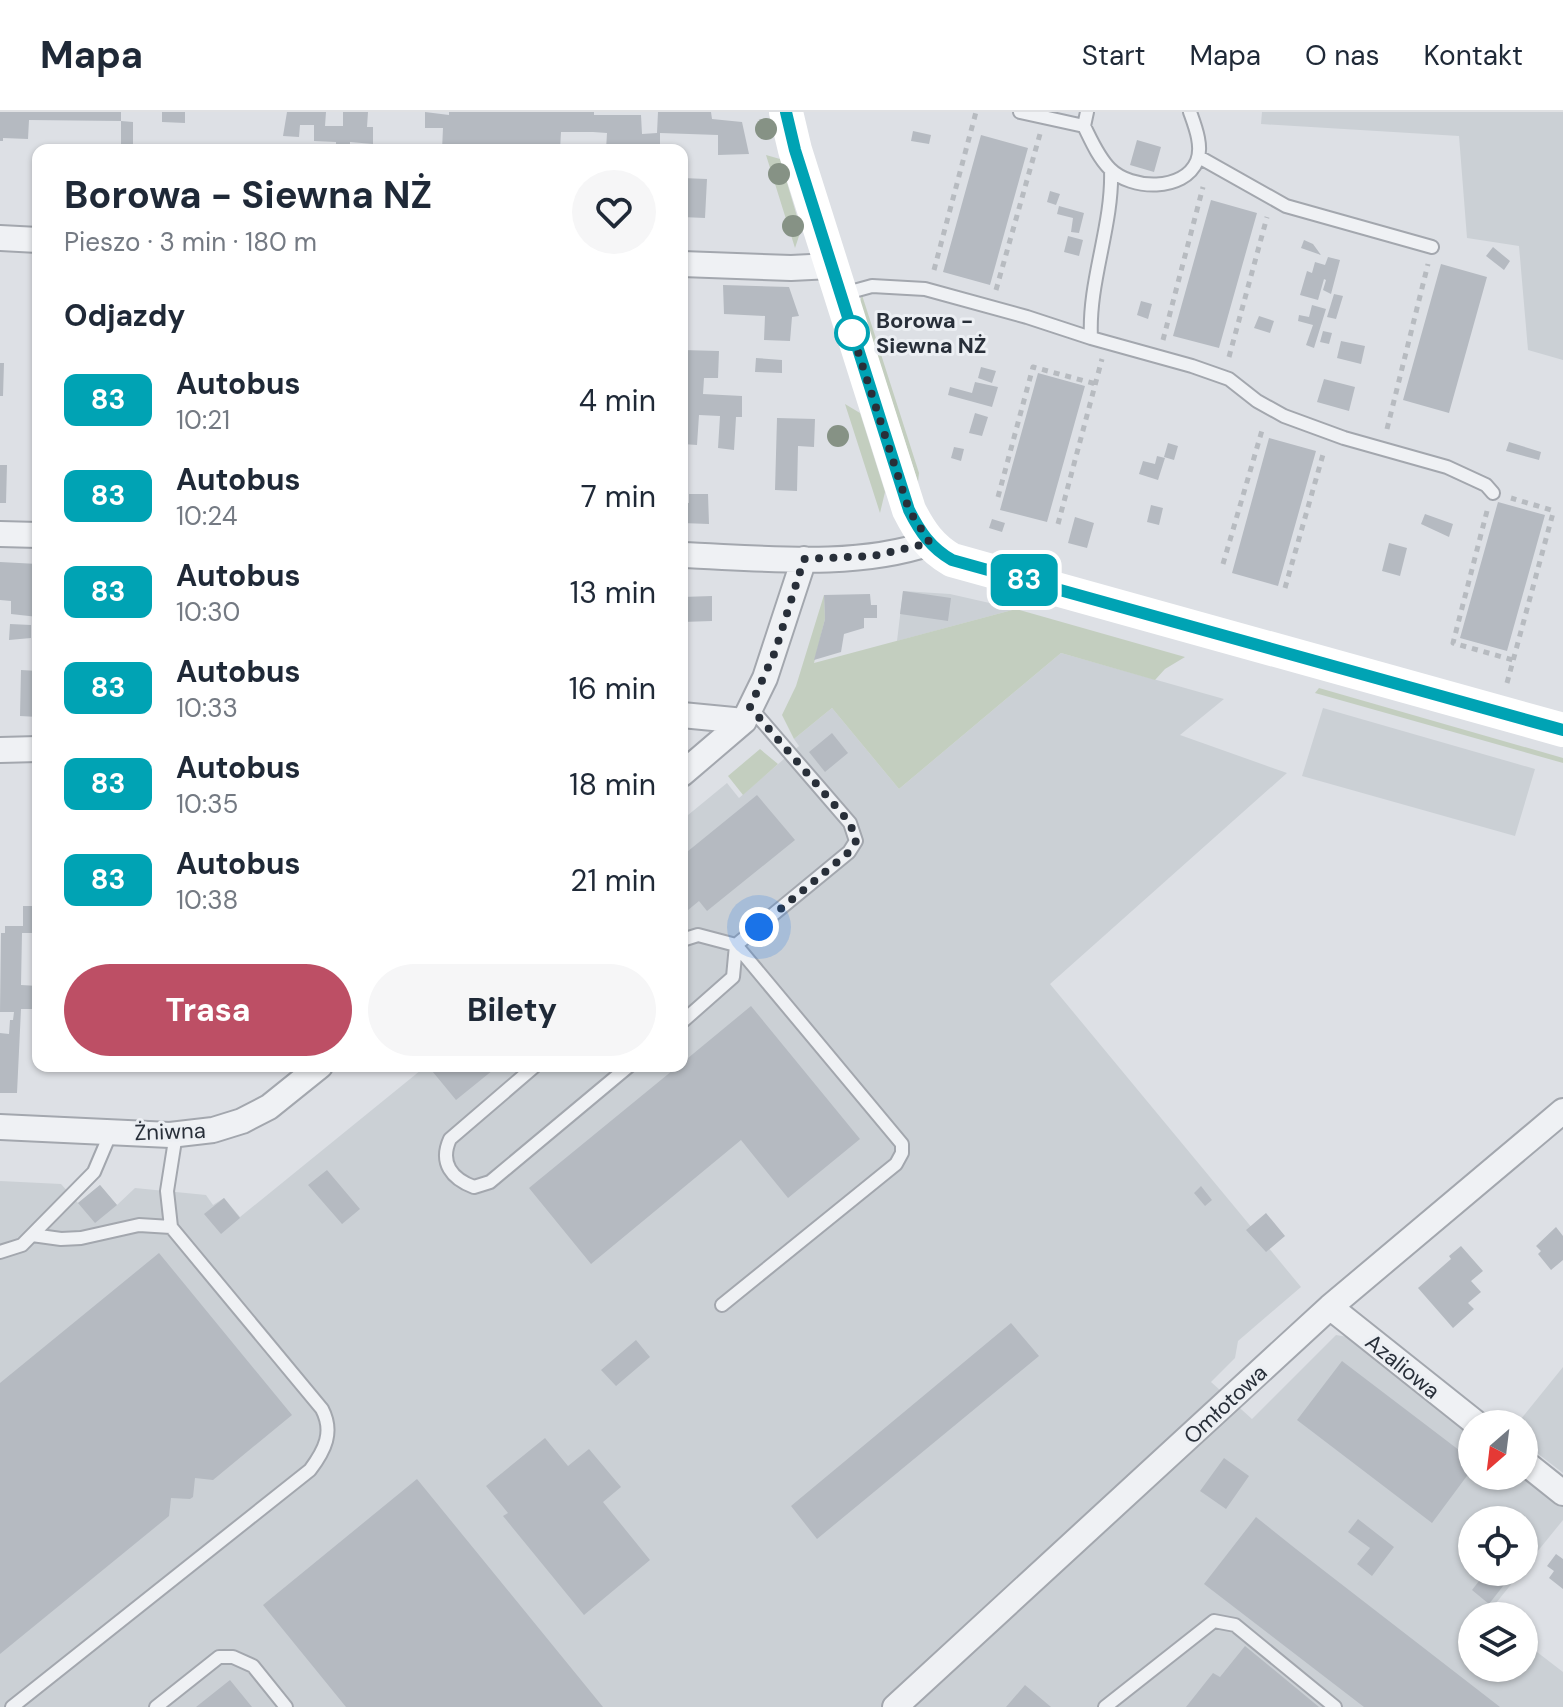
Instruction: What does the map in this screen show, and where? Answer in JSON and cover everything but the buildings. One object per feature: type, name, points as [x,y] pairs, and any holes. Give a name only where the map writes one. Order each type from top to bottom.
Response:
[{"type":"street","points":[[786,112],[909,510],[930,543],[952,560],[1563,730]]},
{"type":"street","points":[[0,238],[32,240]]},
{"type":"street","points":[[688,264],[791,268],[836,281]]},
{"type":"street","points":[[0,534],[32,535]]},
{"type":"street","points":[[688,555],[804,559],[881,555],[930,543]]},
{"type":"street","points":[[688,768],[747,714],[775,652],[804,559]]},
{"type":"street","points":[[688,715],[747,714]]},
{"type":"street","points":[[0,750],[32,749]]},
{"type":"street","name":"Żniwna","points":[[0,1127],[176,1134],[213,1130],[242,1121],[269,1107],[313,1072]]},
{"type":"street","name":"Omłotowa","points":[[895,1707],[1330,1307],[1563,1111]]},
{"type":"street","name":"Azaliowa","points":[[1330,1307],[1459,1410]]},
{"type":"street","points":[[1538,1473],[1563,1493]]},
{"type":"lane","points":[[1020,112],[1084,126]]},
{"type":"lane","points":[[1087,112],[1084,126],[1097,152],[1121,177],[1139,184],[1165,185],[1204,160]]},
{"type":"lane","points":[[1190,112],[1204,160],[1272,200],[1432,247]]},
{"type":"lane","points":[[1091,338],[1090,315],[1111,170]]},
{"type":"lane","points":[[836,281],[900,286],[991,306],[1223,377],[1269,407],[1329,433],[1447,467],[1486,485],[1493,493]]},
{"type":"lane","points":[[688,1017],[733,977],[736,945],[849,852],[856,841],[850,823],[747,714]]},
{"type":"lane","points":[[688,938],[698,935],[736,945],[902,1144],[902,1153],[896,1164],[722,1305]]},
{"type":"lane","points":[[528,1072],[450,1139],[444,1152],[447,1164],[460,1182],[474,1187],[490,1182],[622,1072]]},
{"type":"lane","points":[[0,1252],[22,1245],[94,1172],[111,1132]]},
{"type":"lane","points":[[12,1707],[310,1470],[321,1455],[327,1439],[328,1421],[322,1409],[171,1227],[167,1191],[176,1134]]},
{"type":"lane","points":[[32,1235],[71,1238],[139,1225],[171,1227]]},
{"type":"lane","points":[[1105,1707],[1214,1621],[1235,1625],[1335,1707]]},
{"type":"lane","points":[[156,1707],[219,1657],[233,1657],[253,1666],[286,1707]]},
{"type":"path","points":[[929,291],[976,112]]},
{"type":"path","points":[[991,306],[1045,118]]},
{"type":"path","points":[[1159,357],[1204,160]]},
{"type":"path","points":[[1223,377],[1272,200]]},
{"type":"path","points":[[1382,449],[1432,247]]},
{"type":"path","points":[[1058,524],[1107,343]]},
{"type":"path","points":[[998,497],[1033,367],[1096,384]]},
{"type":"path","points":[[1223,564],[1269,407]]},
{"type":"path","points":[[1285,588],[1329,433]]},
{"type":"path","points":[[1504,692],[1513,660],[1553,513],[1493,493],[1453,643],[1513,660]]},
{"type":"shaded area","points":[[1262,112],[1563,112],[1563,360],[1528,350],[1519,246],[1467,238],[1459,136],[1261,124]]},
{"type":"shaded area","points":[[903,591],[950,594],[1016,609],[897,641]]},
{"type":"shaded area","points":[[1061,653],[1224,699],[1180,735],[1287,773],[1050,984],[1301,1287],[1238,1341],[1235,1358],[1211,1382],[1252,1419],[1336,1335],[1348,1337],[1458,1425],[1458,1490],[1538,1488],[1563,1507],[1563,1520],[1538,1551],[1538,1506],[1458,1506],[1458,1586],[1510,1586],[1497,1602],[1458,1602],[1458,1682],[1538,1682],[1538,1653],[1563,1672],[1563,1707],[0,1707],[0,1181],[61,1184],[78,1203],[100,1185],[117,1205],[135,1188],[206,1195],[213,1205],[224,1198],[240,1217],[419,1072],[688,1072],[688,815],[727,783],[739,798],[799,746],[794,739],[832,708],[899,789]]},
{"type":"shaded area","points":[[1323,708],[1535,769],[1515,836],[1302,776]]},
{"type":"shaded area","points":[[1563,1367],[1563,1473],[1538,1454],[1538,1410],[1528,1410]]},
{"type":"green space","points":[[766,155],[780,159],[801,230],[795,248]]},
{"type":"green space","points":[[862,295],[919,473],[918,482],[860,302]]},
{"type":"green space","points":[[845,404],[860,413],[885,492],[880,513]]},
{"type":"green space","points":[[824,595],[825,619],[814,663],[1016,609],[1185,657],[1165,669],[1155,680],[1061,653],[899,789],[832,708],[794,739],[782,715],[796,686]]},
{"type":"green space","points":[[1319,688],[1563,758],[1563,763],[1315,693]]},
{"type":"green space","points":[[760,749],[778,764],[743,795],[728,776]]},
{"type":"bus line","name":"83","points":[[786,112],[795,150],[909,510],[922,534],[935,549],[952,560],[1563,730]]},
{"type":"place","name":"Borowa - Siewna NŻ","points":[[852,333]]},
{"type":"route","points":[[759,927],[849,852],[856,841],[850,823],[750,707],[775,652],[804,559],[873,556],[930,543],[909,510],[852,333]]}]
